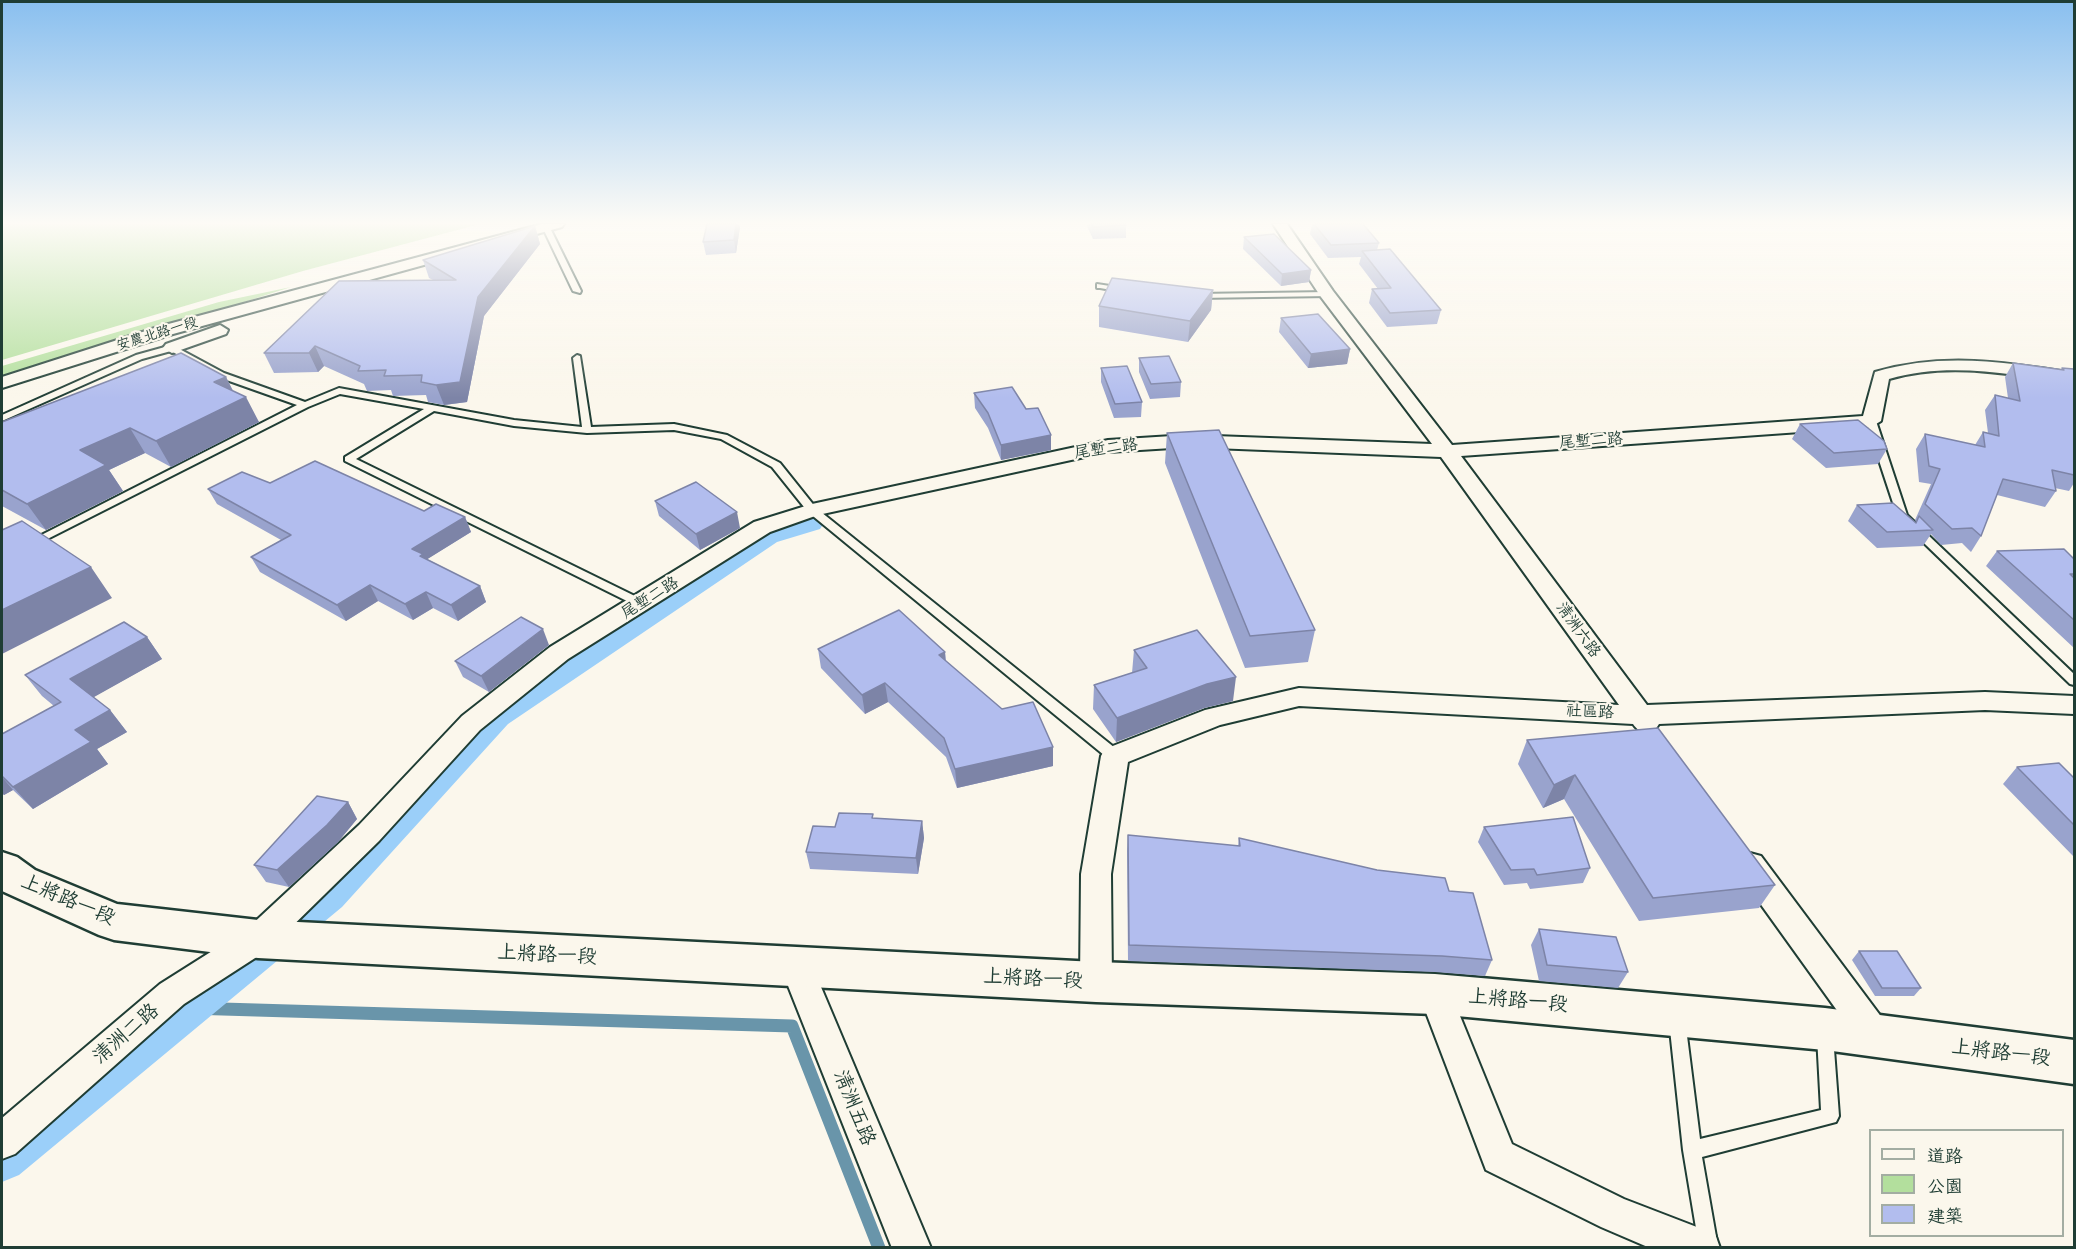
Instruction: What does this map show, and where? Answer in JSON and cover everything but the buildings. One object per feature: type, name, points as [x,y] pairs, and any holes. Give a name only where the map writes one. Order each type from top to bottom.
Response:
[{"type":"main road","name":"上將路一段","points":[[2,869],[20,882],[114,922],[258,939],[1096,982],[1435,994],[1825,1029],[2074,1062]]},
{"type":"street","name":"安農北路一段","points":[[2,383],[167,330],[342,282]]},
{"type":"street","name":"清洲六路","points":[[1319,282],[1447,451],[1661,743]]},
{"type":"street","points":[[172,348],[281,307],[307,292]]},
{"type":"street","points":[[1870,421],[1881,376],[1917,365],[1982,366],[2074,378]]},
{"type":"street","name":"尾塹二路","points":[[258,939],[369,833],[471,723],[559,653],[762,527],[812,510],[1108,446],[1188,441],[1447,451],[1870,421]]},
{"type":"street","name":"社區路","points":[[1114,756],[1214,717],[1299,697],[1640,715],[1986,702],[2074,705]]},
{"type":"street","points":[[1096,982],[1096,874],[1114,756]]},
{"type":"street","points":[[1737,847],[1876,1037]]},
{"type":"street","name":"清洲二路","points":[[2,1141],[172,994],[258,939]]},
{"type":"street","name":"清洲五路","points":[[797,968],[912,1248]]},
{"type":"street","points":[[1435,994],[1499,1157],[1614,1214],[1701,1248]]},
{"type":"lane","points":[[573,282],[577,291]]},
{"type":"lane","points":[[1100,286],[1133,292]]},
{"type":"lane","points":[[1190,296],[1327,294]]},
{"type":"lane","points":[[2,418],[139,357],[172,348],[221,375],[305,405]]},
{"type":"lane","points":[[577,358],[587,430]]},
{"type":"lane","points":[[2,559],[305,405],[339,391],[514,423],[587,430],[674,427],[724,437],[776,465],[812,510],[1114,756]]},
{"type":"lane","points":[[431,409],[350,459],[641,604]]},
{"type":"lane","points":[[1870,421],[1902,516],[2074,681]]},
{"type":"lane","points":[[1677,1016],[1692,1150],[1710,1248]]},
{"type":"lane","points":[[1692,1150],[1830,1116],[1825,1029]]},
{"type":"green space","points":[[2,282],[265,282],[2,360]]},
{"type":"green space","points":[[291,287],[2,380],[2,366],[219,302]]},
{"type":"waterway","points":[[2,1158],[328,895],[496,715],[767,536],[810,523]]},
{"type":"waterway","points":[[189,1008],[792,1026],[879,1248]]}]
